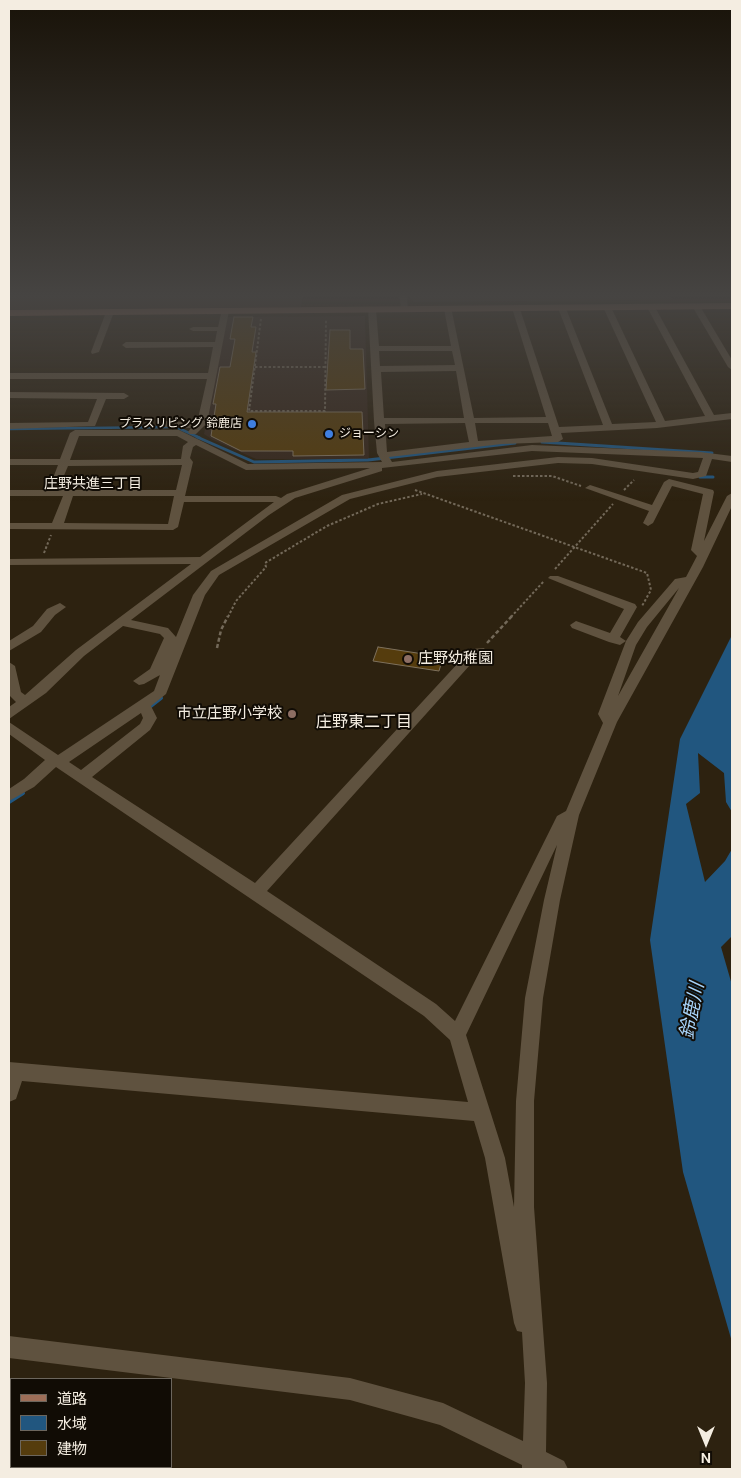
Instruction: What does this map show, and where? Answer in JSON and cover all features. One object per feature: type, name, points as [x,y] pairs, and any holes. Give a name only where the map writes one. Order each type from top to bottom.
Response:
[{"type":"street","points":[[9,526],[173,526],[188,462],[185,458],[188,446],[199,426],[214,363]]},
{"type":"street","points":[[376,363],[382,453],[386,461]]},
{"type":"street","points":[[458,363],[474,444]]},
{"type":"street","points":[[534,363],[557,435]]},
{"type":"street","points":[[584,363],[609,428]]},
{"type":"street","points":[[633,363],[662,424]]},
{"type":"street","points":[[681,363],[710,417]]},
{"type":"street","points":[[376,369],[459,368]]},
{"type":"street","points":[[9,376],[211,376]]},
{"type":"street","points":[[9,396],[124,396]]},
{"type":"street","points":[[92,424],[103,396]]},
{"type":"street","points":[[9,714],[26,702],[63,667],[121,622],[291,496],[374,472],[386,461],[474,444],[732,416]]},
{"type":"street","points":[[379,421],[552,420]]},
{"type":"street","points":[[9,433],[92,424],[178,424],[199,426]]},
{"type":"street","points":[[9,426],[53,429],[74,433],[179,433],[246,468],[386,461],[532,448],[658,453],[706,452]]},
{"type":"street","points":[[66,493],[55,486],[74,433]]},
{"type":"street","points":[[557,435],[706,452],[732,459]]},
{"type":"street","points":[[9,796],[59,761],[146,709],[162,689],[199,595],[208,580],[242,557],[346,497],[437,474],[558,460],[592,461],[640,473],[693,476],[702,474],[706,452]]},
{"type":"street","points":[[640,473],[658,453]]},
{"type":"street","points":[[9,462],[188,462]]},
{"type":"street","points":[[374,472],[396,483]]},
{"type":"street","points":[[648,523],[669,482],[709,492],[697,550],[702,555]]},
{"type":"street","points":[[590,488],[655,509]]},
{"type":"street","points":[[9,493],[276,499]]},
{"type":"street","points":[[55,526],[59,522],[66,493]]},
{"type":"street","points":[[534,1465],[536,1383],[524,1207],[525,1102],[539,972],[552,900],[572,815],[610,722],[690,579],[732,496]]},
{"type":"street","points":[[219,549],[242,557]]},
{"type":"street","points":[[9,562],[203,560]]},
{"type":"street","points":[[554,578],[631,607],[614,639]]},
{"type":"street","points":[[610,722],[605,714],[630,645],[642,625],[679,581],[690,579]]},
{"type":"street","points":[[9,647],[37,629],[51,612],[60,607]]},
{"type":"street","points":[[121,622],[164,631],[170,637],[155,672],[139,681]]},
{"type":"street","points":[[576,625],[630,645]]},
{"type":"street","points":[[256,892],[475,652],[480,651]]},
{"type":"street","points":[[82,777],[145,727],[150,718],[146,709]]},
{"type":"street","points":[[9,727],[33,746],[59,761],[256,892],[430,1010],[457,1035],[495,1158],[536,1383]]},
{"type":"street","points":[[457,1035],[562,820],[572,815]]},
{"type":"street","points":[[9,1093],[13,1071],[482,1112]]},
{"type":"street","points":[[9,1347],[350,1389],[443,1414],[534,1465],[556,1469]]},
{"type":"lane","points":[[9,666],[15,694],[26,702]]},
{"type":"path","points":[[255,363],[250,411],[324,411],[326,363]]},
{"type":"path","points":[[255,367],[326,367]]},
{"type":"path","points":[[512,476],[552,476],[590,488]]},
{"type":"path","points":[[410,488],[647,573],[651,590],[641,607]]},
{"type":"path","points":[[259,561],[265,563],[327,526],[378,504],[424,493]]},
{"type":"path","points":[[41,562],[55,526]]},
{"type":"path","points":[[217,648],[221,630],[236,601],[266,567],[265,563]]},
{"type":"shaded area","points":[[218,363],[366,363],[369,459],[256,459],[213,440],[204,434]]},
{"type":"water","name":"鈴鹿川","points":[[732,635],[732,812],[726,802],[724,773],[698,753],[700,793],[686,804],[705,882],[725,861],[732,849],[732,936],[721,947],[732,985],[732,1342],[683,1172],[650,940],[680,739]]},
{"type":"building","points":[[231,363],[254,363],[247,412],[362,412],[364,455],[293,456],[293,451],[241,451],[211,436],[216,404],[213,404],[220,367],[230,367]]},
{"type":"building","points":[[328,363],[364,363],[365,389],[326,390]]},
{"type":"building","name":"庄野幼稚園","points":[[378,647],[443,657],[439,671],[373,661]]},
{"type":"waterway","points":[[9,429],[169,427]]},
{"type":"waterway","points":[[176,427],[200,438]]},
{"type":"waterway","points":[[197,437],[254,462],[368,460],[515,443]]},
{"type":"waterway","points":[[542,442],[712,453]]},
{"type":"waterway","points":[[700,477],[713,477]]},
{"type":"waterway","points":[[147,709],[161,698]]},
{"type":"waterway","points":[[9,802],[23,793]]},
{"type":"place","name":"プラスリビング 鈴鹿店","points":[[252,424]]},
{"type":"place","name":"ジョーシン","points":[[329,434]]},
{"type":"place","name":"庄野幼稚園","points":[[408,659]]},
{"type":"place","name":"市立庄野小学校","points":[[292,714]]},
{"type":"district","name":"庄野共進三丁目","points":[[93,484]]},
{"type":"district","name":"庄野東二丁目","points":[[364,723]]}]
